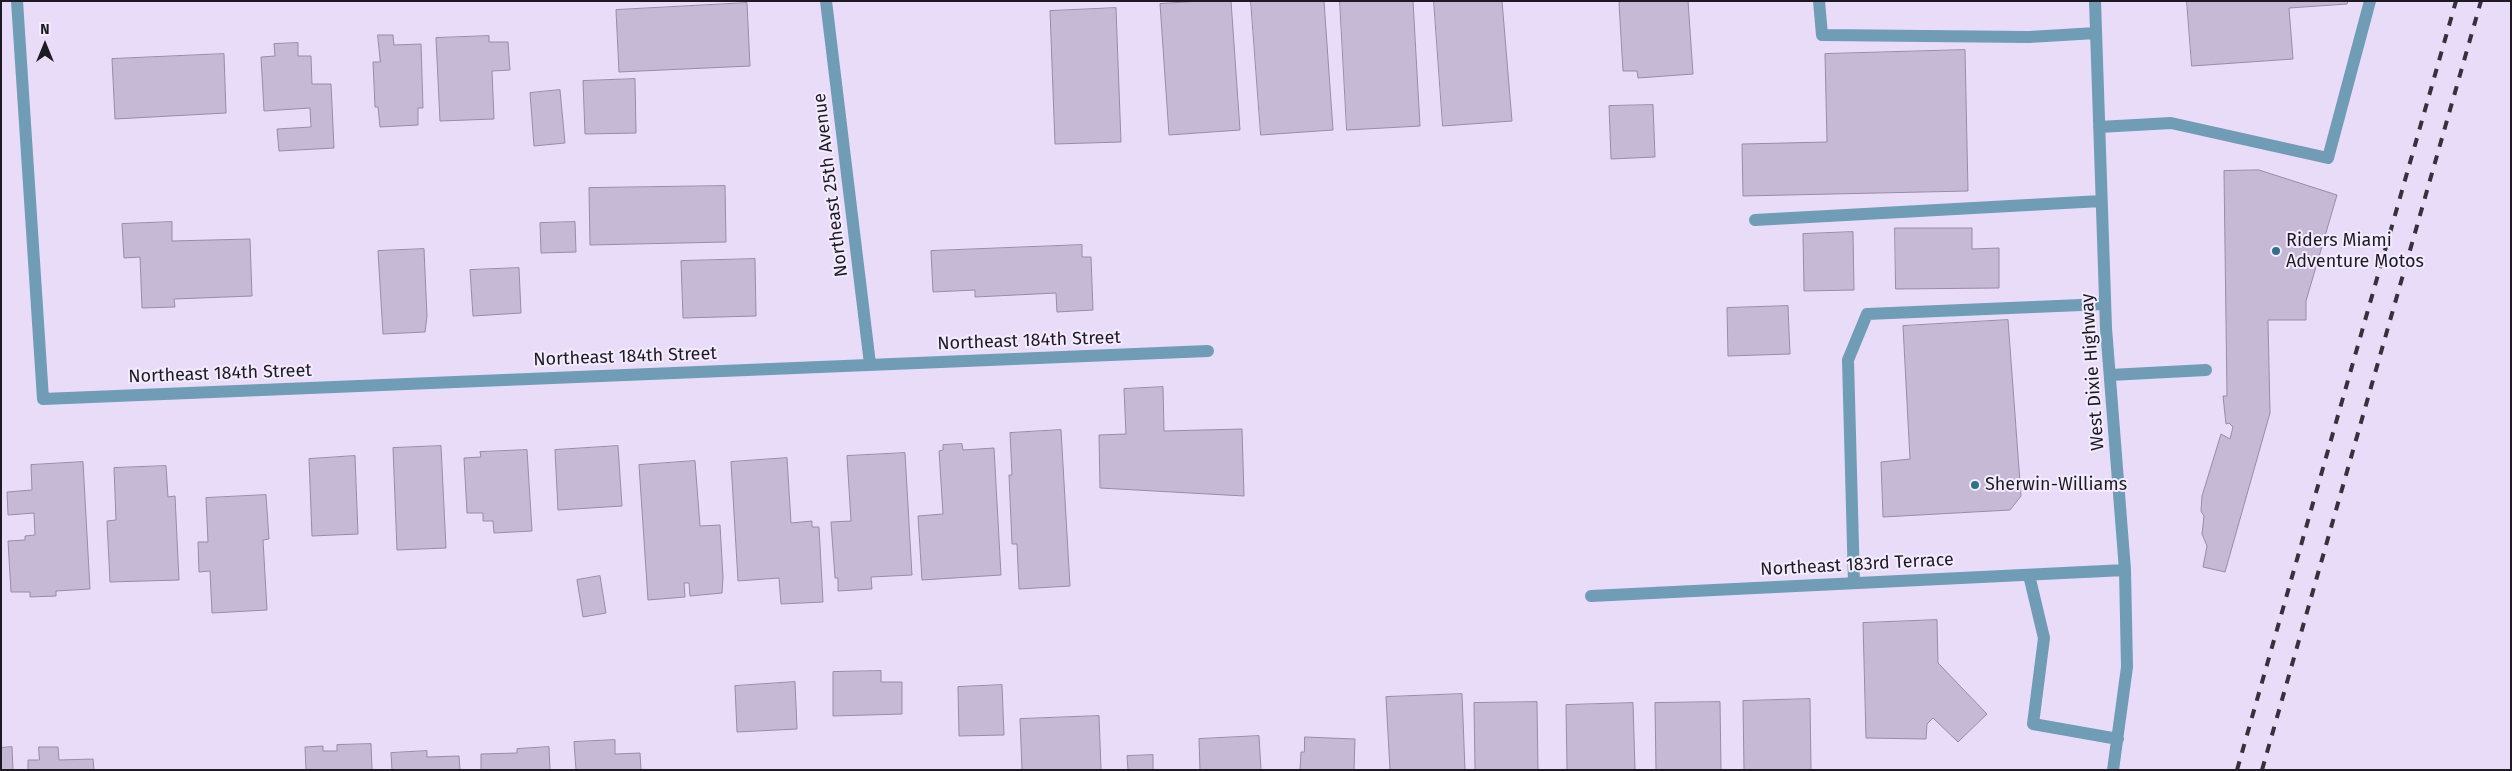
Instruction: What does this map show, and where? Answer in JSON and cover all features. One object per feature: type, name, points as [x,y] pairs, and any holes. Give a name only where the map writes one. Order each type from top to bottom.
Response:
[{"type":"street","name":"Northeast 184th Street","points":[[17,1],[43,399],[1208,351]]},
{"type":"street","name":"Northeast 25th Avenue","points":[[826,1],[870,364]]},
{"type":"street","points":[[1819,1],[1822,34],[2029,37],[2096,33]]},
{"type":"street","name":"West Dixie Highway","points":[[2095,1],[2105,304],[2125,570],[2127,666],[2113,770]]},
{"type":"street","points":[[2099,127],[2171,123],[2328,158],[2370,1]]},
{"type":"street","points":[[1755,220],[2102,201]]},
{"type":"street","points":[[1854,583],[1848,360],[1868,314],[2105,304]]},
{"type":"street","points":[[2110,376],[2206,370]]},
{"type":"street","name":"Northeast 183rd Terrace","points":[[1591,596],[2125,570]]},
{"type":"street","points":[[2029,574],[2044,638],[2033,724],[2118,739]]},
{"type":"building","points":[[1231,1],[1240,130],[1169,135],[1160,4]]},
{"type":"building","points":[[1251,1],[1324,1],[1333,130],[1261,135]]},
{"type":"building","points":[[1340,1],[1413,1],[1420,126],[1347,130]]},
{"type":"building","points":[[1434,1],[1502,1],[1512,121],[1443,126]]},
{"type":"building","points":[[1623,1],[1688,1],[1693,74],[1638,78],[1637,71],[1623,71],[1619,3]]},
{"type":"building","points":[[2187,1],[2348,1],[2347,4],[2289,8],[2293,59],[2192,66]]},
{"type":"building","points":[[747,3],[750,66],[619,72],[616,10]]},
{"type":"building","points":[[1116,8],[1121,142],[1055,144],[1050,11]]},
{"type":"building","points":[[378,35],[393,35],[394,45],[421,44],[423,108],[418,108],[418,125],[380,127],[378,107],[375,107],[373,62],[380,62]]},
{"type":"building","points":[[489,36],[489,42],[508,42],[510,70],[492,71],[494,119],[440,121],[436,38]]},
{"type":"building","points":[[298,43],[298,56],[311,56],[312,84],[331,84],[334,148],[279,151],[277,129],[311,127],[310,108],[264,111],[261,57],[275,56],[274,44]]},
{"type":"building","points":[[1965,50],[1968,191],[1743,196],[1742,144],[1827,142],[1825,54]]},
{"type":"building","points":[[224,54],[226,113],[115,119],[112,59]]},
{"type":"building","points":[[635,79],[636,133],[585,134],[583,81]]},
{"type":"building","points":[[560,90],[565,143],[534,146],[530,93]]},
{"type":"building","points":[[1653,105],[1655,157],[1611,159],[1609,106]]},
{"type":"building","points":[[2259,170],[2337,195],[2306,301],[2306,320],[2268,320],[2270,413],[2225,572],[2203,567],[2207,546],[2202,534],[2204,516],[2201,511],[2202,496],[2221,434],[2230,439],[2233,427],[2229,423],[2226,424],[2223,396],[2227,396],[2224,171]]},
{"type":"building","points":[[725,186],[726,242],[590,245],[589,188]]},
{"type":"building","points":[[172,222],[172,241],[250,239],[252,296],[174,299],[175,307],[142,308],[140,257],[124,258],[122,224]]},
{"type":"building","points":[[575,222],[576,252],[541,253],[540,223]]},
{"type":"building","points":[[1895,228],[1972,228],[1972,249],[1999,248],[1999,288],[1896,289]]},
{"type":"building","points":[[1853,232],[1854,290],[1804,291],[1803,234]]},
{"type":"building","points":[[1082,245],[1082,257],[1091,257],[1093,310],[1057,312],[1056,293],[975,297],[975,290],[933,292],[931,251]]},
{"type":"building","points":[[424,249],[427,316],[425,332],[383,334],[378,251]]},
{"type":"building","points":[[755,259],[756,316],[683,318],[681,261]]},
{"type":"building","points":[[519,268],[521,313],[473,316],[470,270]]},
{"type":"building","points":[[1788,306],[1790,354],[1728,356],[1727,308]]},
{"type":"building","points":[[2008,320],[2021,496],[2010,510],[1883,517],[1881,462],[1910,459],[1903,326]]},
{"type":"building","points":[[1163,387],[1164,431],[1242,429],[1244,496],[1100,488],[1099,435],[1126,434],[1124,389]]},
{"type":"building","points":[[1061,430],[1070,586],[1019,589],[1017,544],[1012,544],[1009,475],[1012,475],[1010,433]]},
{"type":"building","points":[[962,444],[963,450],[994,448],[1001,575],[922,580],[918,516],[943,514],[939,451],[943,450],[943,445]]},
{"type":"building","points":[[441,446],[446,548],[397,550],[393,448]]},
{"type":"building","points":[[618,446],[622,506],[558,510],[555,450]]},
{"type":"building","points":[[527,450],[532,531],[494,533],[493,521],[483,521],[483,513],[467,513],[464,458],[481,457],[480,452]]},
{"type":"building","points":[[905,453],[912,575],[871,577],[872,589],[838,591],[838,578],[835,578],[831,522],[851,521],[847,456]]},
{"type":"building","points":[[355,456],[358,534],[312,536],[309,459]]},
{"type":"building","points":[[787,458],[791,523],[812,521],[812,527],[819,527],[823,602],[781,604],[779,578],[738,581],[731,462]]},
{"type":"building","points":[[695,461],[700,526],[720,525],[722,593],[690,596],[689,583],[684,583],[685,597],[648,600],[639,465]]},
{"type":"building","points":[[83,462],[90,589],[56,591],[56,596],[30,597],[30,592],[11,592],[8,541],[25,540],[25,536],[35,535],[34,513],[8,515],[7,492],[32,490],[31,465]]},
{"type":"building","points":[[166,466],[168,497],[175,496],[179,580],[110,582],[107,521],[116,520],[114,468]]},
{"type":"building","points":[[266,495],[269,539],[263,540],[267,610],[212,613],[210,571],[199,572],[198,542],[208,542],[206,498]]},
{"type":"building","points":[[600,576],[606,613],[583,617],[577,580]]},
{"type":"building","points":[[1937,620],[1938,663],[1987,714],[1958,742],[1933,718],[1927,724],[1926,739],[1866,738],[1863,623]]},
{"type":"building","points":[[881,671],[881,682],[902,682],[902,714],[833,716],[833,672]]},
{"type":"building","points":[[795,682],[797,729],[737,732],[735,686]]},
{"type":"building","points":[[1002,685],[1004,735],[959,736],[958,687]]},
{"type":"building","points":[[1462,694],[1465,770],[1390,770],[1386,697]]},
{"type":"building","points":[[1810,699],[1811,770],[1744,770],[1743,701]]},
{"type":"building","points":[[1537,702],[1538,770],[1475,770],[1474,703]]},
{"type":"building","points":[[1720,702],[1721,770],[1656,770],[1655,703]]},
{"type":"building","points":[[1633,703],[1635,770],[1567,770],[1566,705]]},
{"type":"building","points":[[1099,716],[1101,770],[1022,770],[1020,719]]},
{"type":"building","points":[[1259,736],[1261,770],[1200,770],[1199,739]]},
{"type":"building","points":[[1305,737],[1355,739],[1354,770],[1300,770],[1301,752],[1304,752]]},
{"type":"building","points":[[615,740],[615,754],[640,753],[641,770],[576,770],[574,742]]},
{"type":"building","points":[[371,744],[372,770],[306,770],[305,747],[323,746],[323,751],[337,751],[337,745]]},
{"type":"building","points":[[12,747],[13,770],[1,770],[1,748]]},
{"type":"building","points":[[39,747],[58,747],[59,760],[93,759],[94,770],[28,770],[28,760],[39,760]]},
{"type":"building","points":[[549,747],[550,770],[481,770],[481,754],[517,753],[517,749]]},
{"type":"building","points":[[427,751],[427,757],[459,756],[460,770],[392,770],[391,753]]},
{"type":"building","points":[[1153,755],[1153,770],[1128,770],[1127,756]]},
{"type":"railway","points":[[2237,770],[2456,1]]},
{"type":"railway","points":[[2262,770],[2481,1]]},
{"type":"place","name":"Riders Miami Adventure Motos","points":[[2276,251]]},
{"type":"place","name":"Sherwin-Williams","points":[[1975,485]]}]
